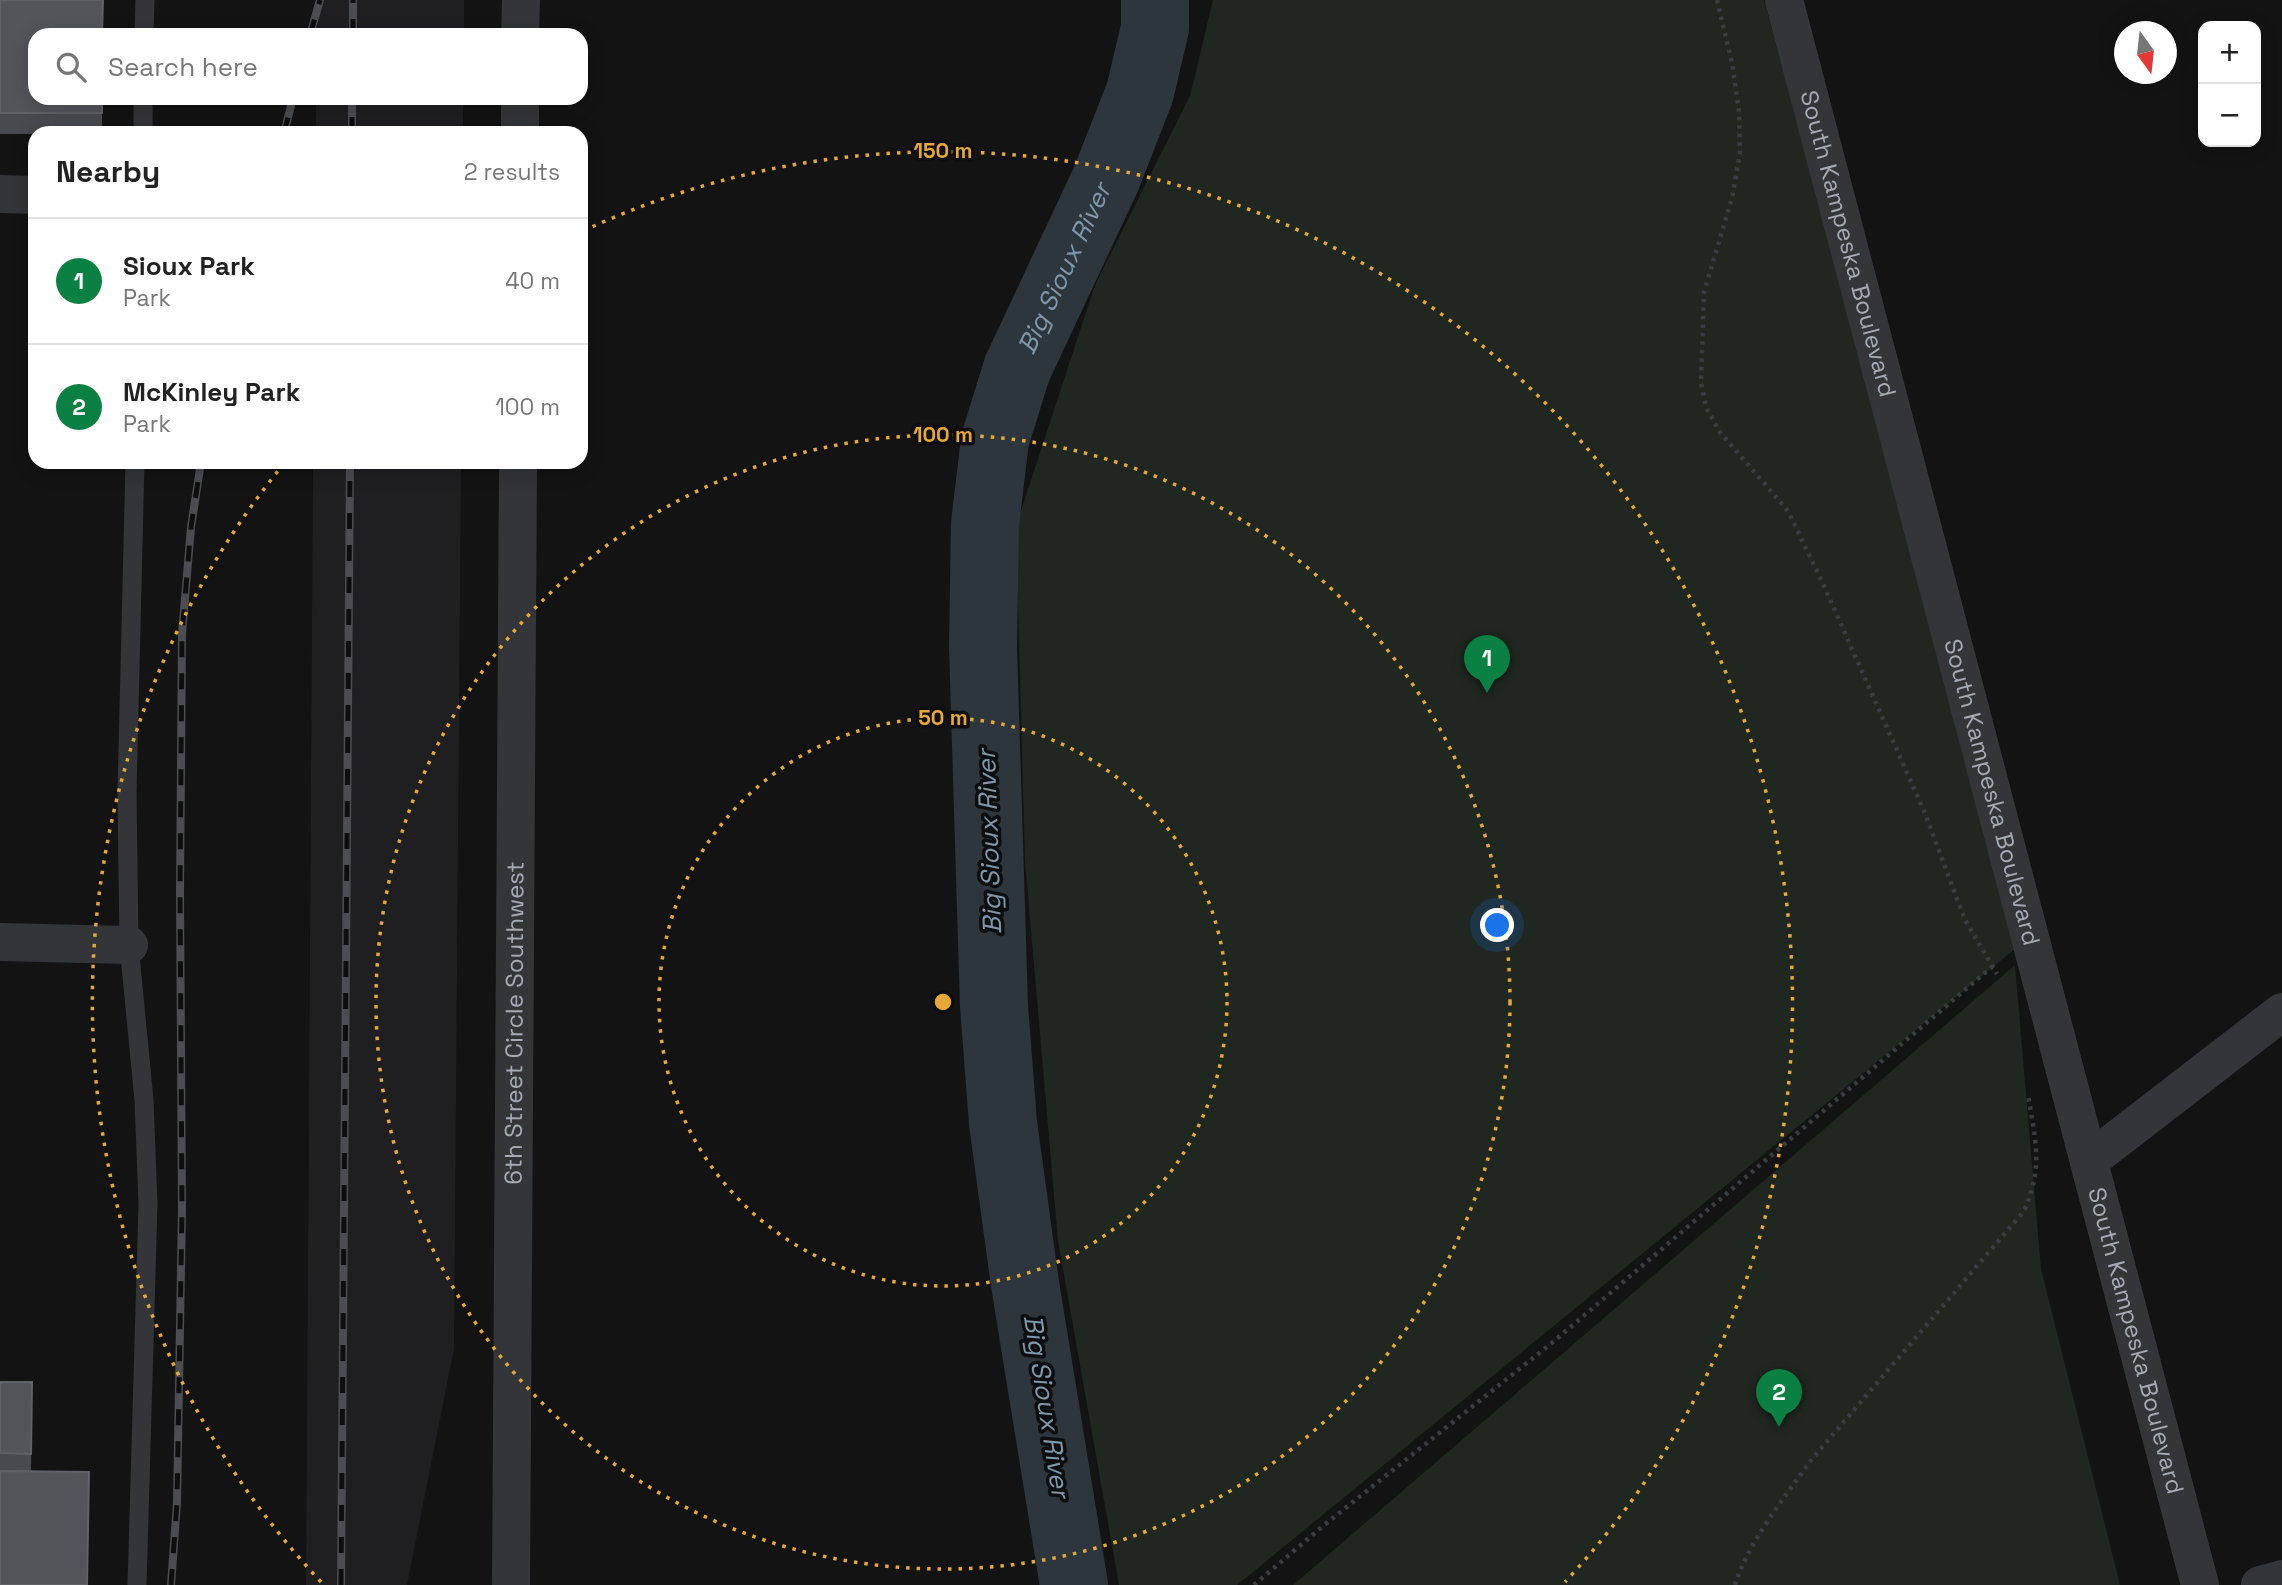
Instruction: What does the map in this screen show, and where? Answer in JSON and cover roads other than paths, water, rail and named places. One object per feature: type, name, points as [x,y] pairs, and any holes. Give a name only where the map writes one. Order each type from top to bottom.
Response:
[{"type":"street","points":[[520,28],[521,0]]},
{"type":"street","name":"South Kampeska Boulevard","points":[[1784,0],[2200,1585]]},
{"type":"street","points":[[520,105],[520,126]]},
{"type":"street","points":[[0,194],[28,195]]},
{"type":"street","name":"6th Street Circle Southwest","points":[[511,1585],[518,469]]},
{"type":"street","points":[[0,942],[129,945]]},
{"type":"street","points":[[2089,1161],[2282,1012]]},
{"type":"street","points":[[2260,1585],[2282,1579]]},
{"type":"lane","points":[[144,28],[145,0]]},
{"type":"lane","points":[[143,105],[143,126]]},
{"type":"lane","points":[[135,469],[127,792],[129,945],[144,1100],[148,1205],[136,1585]]},
{"type":"waterway","name":"Big Sioux River","points":[[1074,1585],[1025,1284],[1003,1123],[994,1006],[983,647],[985,524],[995,440],[1017,369],[1106,179],[1140,92],[1155,28],[1155,0]]},
{"type":"railway","points":[[312,28],[320,0]]},
{"type":"railway","points":[[353,0],[353,28]]},
{"type":"railway","points":[[286,126],[291,105]]},
{"type":"railway","points":[[352,105],[352,126]]},
{"type":"railway","points":[[171,1585],[177,1503],[182,1210],[182,634],[191,527],[200,469]]},
{"type":"railway","points":[[341,1585],[350,469]]},
{"type":"place","name":"Sioux Park","points":[[1487,693]]},
{"type":"place","name":"McKinley Park","points":[[1779,1427]]}]
